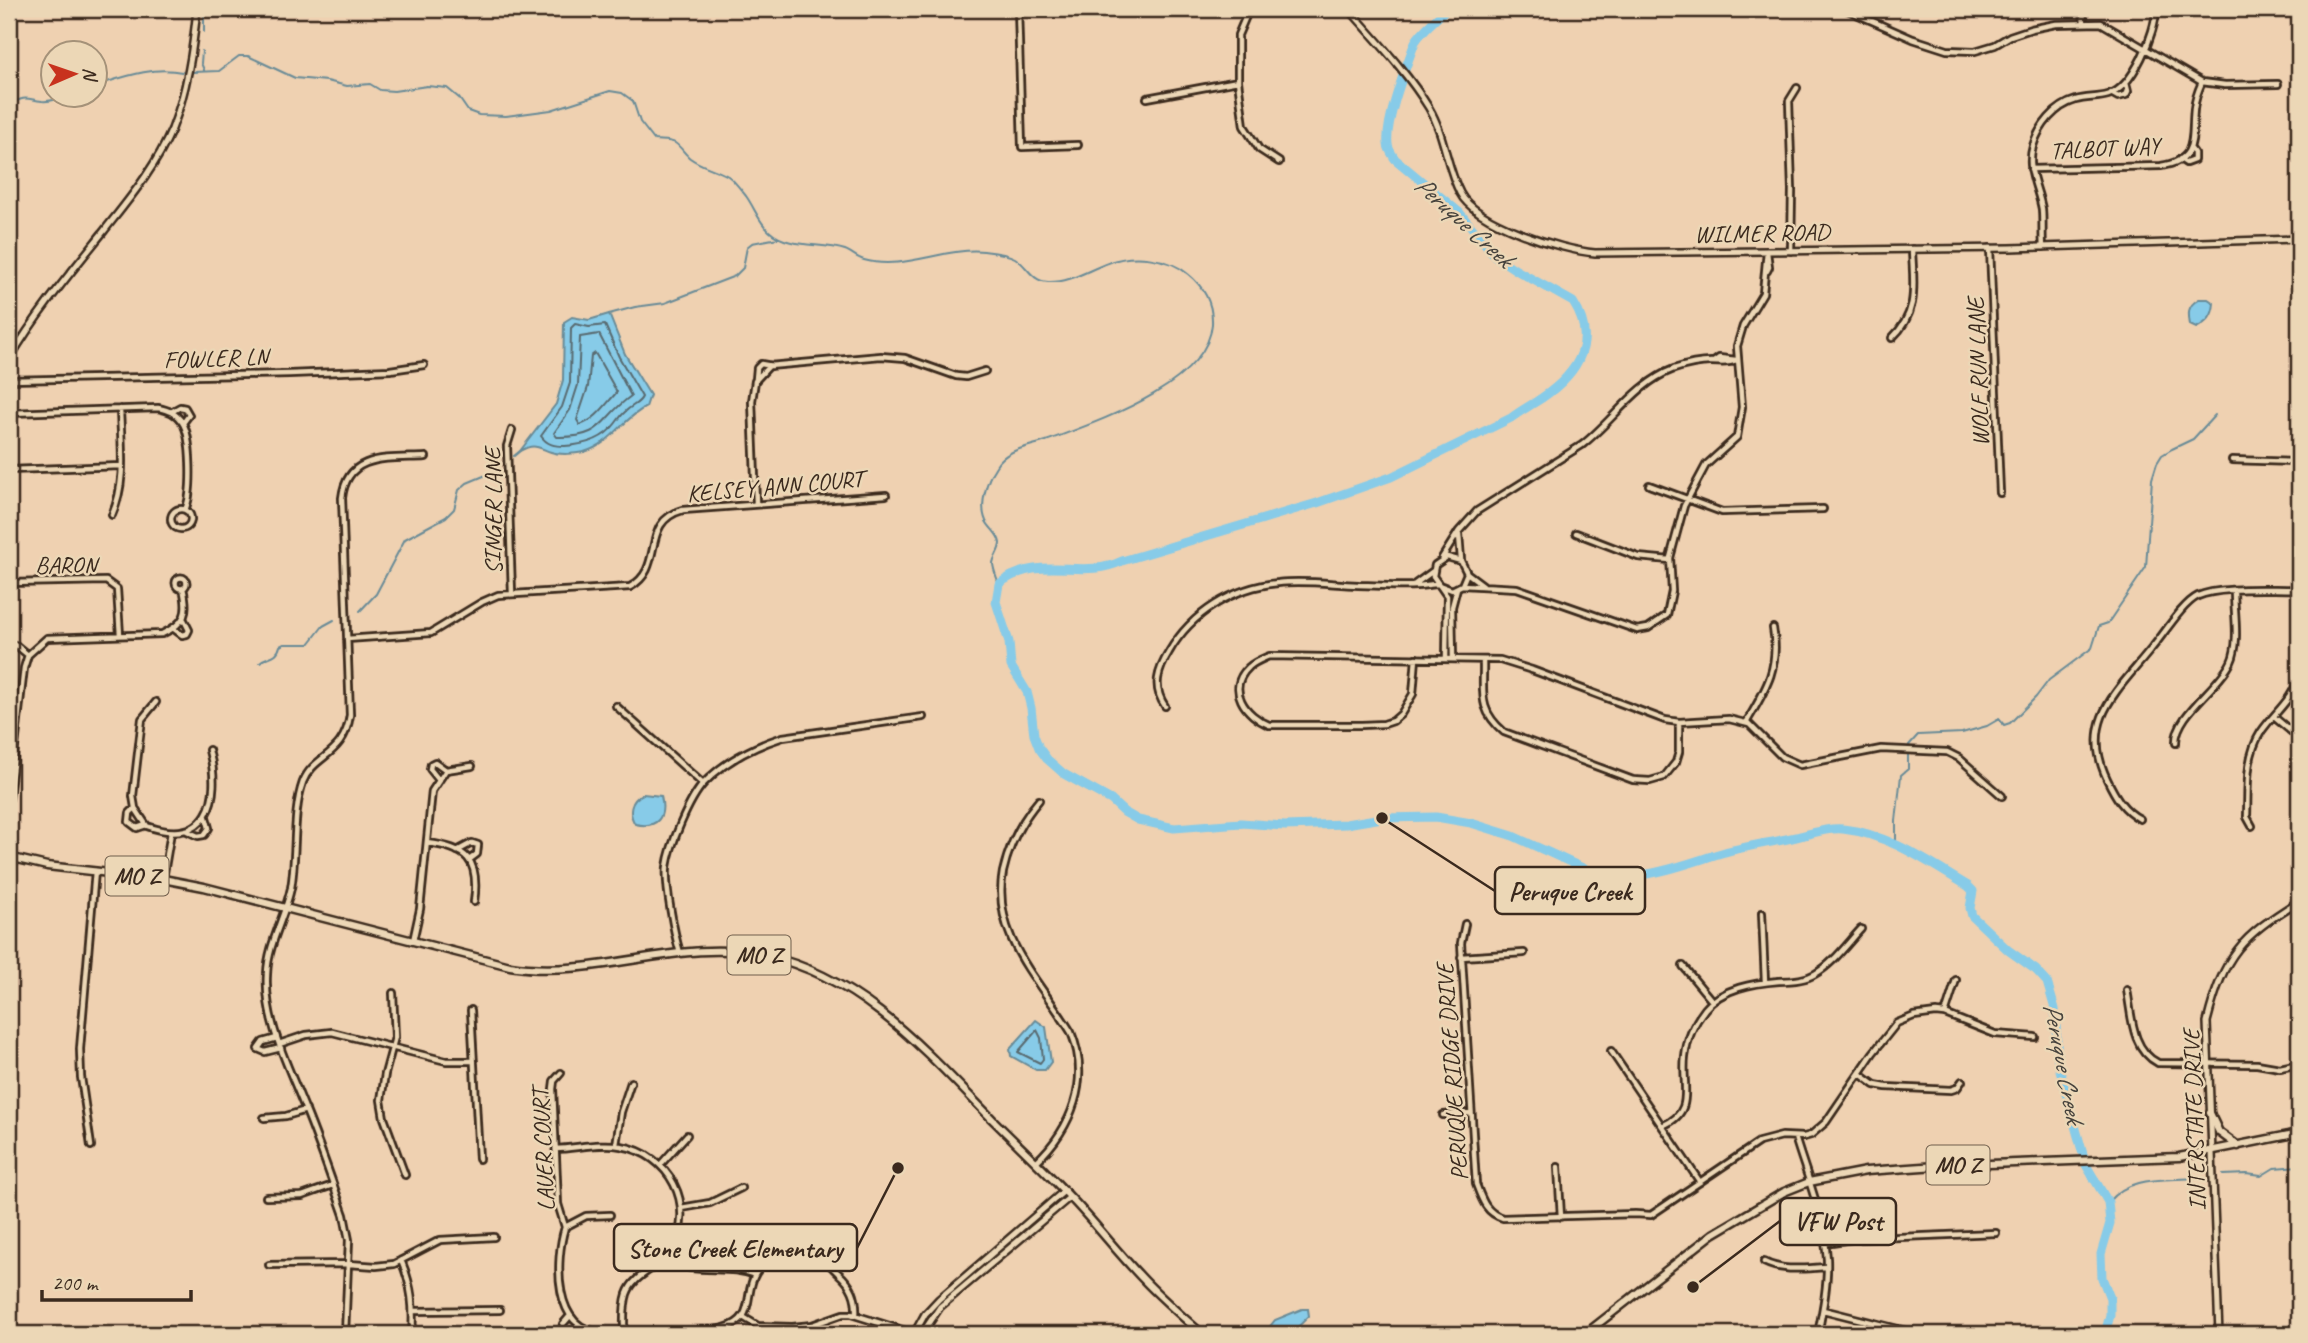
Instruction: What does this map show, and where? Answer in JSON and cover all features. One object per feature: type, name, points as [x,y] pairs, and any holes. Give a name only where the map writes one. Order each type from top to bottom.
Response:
[{"type":"main road","name":"MO Z","points":[[9,856],[47,866],[163,879],[206,887],[538,971],[591,968],[680,953],[718,950],[767,956],[810,969],[884,1013],[1036,1162],[1144,1279],[1202,1334]]},
{"type":"main road","points":[[2210,1113],[2219,1132],[2238,1146]]},
{"type":"main road","name":"MO Z","points":[[1585,1334],[1592,1332],[1713,1234],[1784,1192],[1809,1182],[1894,1168],[2179,1157],[2297,1134]]},
{"type":"street","points":[[9,360],[52,297],[135,191],[160,151],[182,99],[197,9]]},
{"type":"street","points":[[1018,9],[1022,147],[1077,145]]},
{"type":"street","points":[[1249,9],[1238,32],[1238,81],[1244,126],[1259,149],[1279,162]]},
{"type":"street","name":"WILMER ROAD","points":[[1349,9],[1410,80],[1435,120],[1463,198],[1479,211],[1517,231],[1548,243],[1595,253],[2043,247],[2299,239]]},
{"type":"street","points":[[1845,9],[1947,50],[1975,51],[1995,46],[2010,36],[2056,24],[2101,23],[2202,82],[2225,85],[2278,84]]},
{"type":"street","points":[[2084,9],[2084,23]]},
{"type":"street","points":[[2043,247],[2042,208],[2031,169],[2033,145],[2041,127],[2064,104],[2111,93],[2126,83],[2153,34],[2156,9]]},
{"type":"street","points":[[1147,98],[1238,81]]},
{"type":"street","name":"TALBOT WAY","points":[[2031,169],[2161,166],[2180,159],[2191,149],[2194,138],[2195,97],[2202,82]]},
{"type":"street","points":[[2111,93],[2123,97],[2128,91],[2126,83]]},
{"type":"street","points":[[1791,251],[1789,106],[1790,98],[1797,88]]},
{"type":"street","name":"TALBOT WAY","points":[[2180,159],[2186,163],[2194,160],[2191,149]]},
{"type":"street","points":[[1892,338],[1905,324],[1911,311],[1914,294],[1912,248]]},
{"type":"street","name":"WOLF RUN LANE","points":[[1990,248],[2000,493]]},
{"type":"street","points":[[1165,706],[1158,694],[1156,679],[1173,645],[1207,610],[1235,594],[1263,585],[1286,582],[1438,585],[1447,590],[1460,586],[1517,588],[1637,629],[1648,628],[1667,615],[1671,603],[1670,560],[1688,499],[1706,465],[1737,437],[1742,407],[1737,360],[1740,337],[1743,326],[1763,293],[1767,251]]},
{"type":"street","points":[[756,503],[751,414],[756,379],[765,369],[881,356],[905,358],[956,376],[966,377],[985,371]]},
{"type":"street","points":[[1411,586],[1434,570],[1459,531],[1477,511],[1596,434],[1651,380],[1690,364],[1737,360]]},
{"type":"street","name":"FOWLER LN","points":[[9,380],[289,374],[390,370],[425,365]]},
{"type":"street","points":[[172,412],[180,407],[185,408],[189,415],[183,423]]},
{"type":"street","points":[[9,413],[158,408],[172,412],[183,423],[189,444],[190,498],[186,510]]},
{"type":"street","points":[[112,515],[120,496],[120,410]]},
{"type":"street","name":"SINGER LANE","points":[[512,430],[507,446],[512,593]]},
{"type":"street","points":[[345,1334],[349,1240],[344,1215],[277,1038],[268,1006],[267,971],[291,887],[303,781],[316,765],[337,748],[349,726],[342,498],[345,480],[353,469],[367,461],[426,457]]},
{"type":"street","points":[[2232,460],[2298,462],[2299,570]]},
{"type":"street","points":[[9,470],[121,466]]},
{"type":"street","points":[[1649,485],[1722,512],[1823,509]]},
{"type":"street","name":"KELSEY ANN COURT","points":[[347,639],[432,633],[498,595],[630,587],[645,577],[657,529],[674,512],[756,503],[886,495]]},
{"type":"street","points":[[176,510],[186,510],[190,515],[190,525],[184,529],[177,528],[172,524],[172,515],[176,510]]},
{"type":"street","points":[[1459,531],[1461,561],[1467,572],[1484,586]]},
{"type":"street","points":[[1576,533],[1638,557],[1670,560]]},
{"type":"street","points":[[1442,558],[1452,556],[1461,561]]},
{"type":"street","points":[[1434,570],[1438,585],[1447,596],[1446,658]]},
{"type":"street","points":[[1453,658],[1452,607],[1467,572]]},
{"type":"street","name":"BARON","points":[[9,583],[106,581],[117,589],[120,635]]},
{"type":"street","points":[[9,799],[24,668],[28,655],[47,638],[162,634],[174,629],[184,620],[187,607],[183,588]]},
{"type":"street","points":[[2140,819],[2127,812],[2109,783],[2098,757],[2096,736],[2104,710],[2115,693],[2194,598],[2218,591],[2299,589]]},
{"type":"street","points":[[2176,743],[2176,736],[2183,722],[2230,665],[2235,652],[2234,591]]},
{"type":"street","points":[[174,629],[182,635],[187,634],[189,630],[184,620]]},
{"type":"street","points":[[1746,723],[1761,698],[1774,665],[1776,651],[1773,628]]},
{"type":"street","points":[[9,643],[28,655]]},
{"type":"street","points":[[1416,658],[1413,694],[1409,703],[1401,714],[1384,724],[1269,725],[1247,712],[1239,695],[1239,685],[1244,672],[1251,664],[1269,656],[1453,658],[1511,662],[1654,717],[1679,722],[1729,719],[1746,723],[1782,757],[1800,765],[1816,764],[1881,748],[1947,752],[1959,758],[2002,796]]},
{"type":"street","points":[[1483,660],[1486,713],[1504,732],[1633,780],[1658,779],[1671,770],[1679,752],[1679,722]]},
{"type":"street","points":[[2252,826],[2247,817],[2250,752],[2261,732],[2286,703],[2299,678]]},
{"type":"street","points":[[146,825],[135,808],[133,796],[142,719],[156,702]]},
{"type":"street","points":[[9,705],[20,704]]},
{"type":"street","points":[[616,706],[703,784]]},
{"type":"street","points":[[680,953],[674,932],[667,868],[678,827],[703,784],[748,751],[774,740],[923,717]]},
{"type":"street","points":[[2274,717],[2299,738]]},
{"type":"street","points":[[135,808],[128,818],[137,828],[146,825],[171,832],[194,828],[206,816],[212,801],[214,770],[209,750]]},
{"type":"street","points":[[438,779],[429,769],[431,764],[440,764],[446,770]]},
{"type":"street","points":[[412,941],[419,909],[432,791],[446,770],[472,765]]},
{"type":"street","points":[[1036,1162],[1065,1128],[1074,1104],[1079,1078],[1075,1041],[1071,1032],[1027,968],[1001,911],[1000,887],[1006,861],[1018,830],[1039,800]]},
{"type":"street","points":[[187,831],[198,836],[204,835],[209,828],[206,816]]},
{"type":"street","points":[[163,879],[171,832]]},
{"type":"street","points":[[457,851],[472,843],[478,845],[477,854],[469,860]]},
{"type":"street","points":[[427,844],[452,847],[469,860],[475,876],[474,902]]},
{"type":"street","points":[[90,1146],[80,1049],[95,871]]},
{"type":"street","name":"INTERSTATE DRIVE","points":[[2219,1334],[2207,1022],[2220,976],[2232,955],[2263,923],[2299,901]]},
{"type":"street","points":[[1762,913],[1765,982]]},
{"type":"street","name":"PERUQUE RIDGE DRIVE","points":[[1465,924],[1461,957],[1476,1184],[1482,1202],[1492,1214],[1516,1219],[1635,1213],[1651,1215],[1759,1142],[1782,1136],[1811,1135],[1826,1122],[1897,1023],[1927,1014],[1945,1014],[1995,1034],[2035,1037]]},
{"type":"street","points":[[1662,1126],[1681,1111],[1686,1097],[1684,1072],[1688,1039],[1693,1026],[1712,1001],[1731,991],[1765,982],[1813,976],[1861,929]]},
{"type":"street","points":[[1461,957],[1524,953]]},
{"type":"street","points":[[1683,966],[1712,1001]]},
{"type":"street","points":[[1945,1014],[1956,980]]},
{"type":"street","points":[[2127,990],[2136,1037],[2147,1056],[2163,1064],[2257,1064],[2280,1068],[2299,1064]]},
{"type":"street","points":[[393,993],[396,1026],[381,1100],[384,1118],[405,1175]]},
{"type":"street","points":[[471,1010],[479,1159]]},
{"type":"street","points":[[277,1038],[263,1042],[258,1049],[261,1052],[306,1035],[323,1032],[446,1061],[474,1061]]},
{"type":"street","points":[[1611,1051],[1700,1182]]},
{"type":"street","name":"LAUER COURT","points":[[561,1073],[554,1081],[553,1089],[558,1204],[565,1227],[560,1254],[562,1293],[569,1317]]},
{"type":"street","points":[[1860,1074],[1875,1085],[1886,1087],[1951,1090],[1957,1088],[1962,1081]]},
{"type":"street","points":[[616,1145],[621,1112],[631,1082]]},
{"type":"street","points":[[264,1118],[286,1116],[306,1110]]},
{"type":"street","points":[[1443,1115],[1470,1113]]},
{"type":"street","points":[[661,1164],[687,1135]]},
{"type":"street","points":[[1795,1137],[1825,1243],[1827,1267],[1818,1334]]},
{"type":"street","points":[[556,1149],[616,1145],[630,1148],[661,1164],[679,1194],[681,1218],[678,1238],[666,1258],[631,1286],[624,1306],[625,1332]]},
{"type":"street","points":[[1558,1167],[1561,1217]]},
{"type":"street","points":[[265,1197],[302,1196],[333,1185]]},
{"type":"street","points":[[681,1208],[710,1203],[741,1188]]},
{"type":"street","points":[[743,1317],[758,1326],[792,1327],[812,1325],[843,1314],[856,1315],[914,1334],[925,1314],[939,1299],[1064,1191]]},
{"type":"street","points":[[922,1334],[940,1307],[1070,1197]]},
{"type":"street","points":[[565,1227],[586,1216],[610,1215]]},
{"type":"street","points":[[789,1253],[788,1236],[795,1233],[800,1236],[803,1253]]},
{"type":"street","points":[[1825,1243],[1852,1239],[1996,1233]]},
{"type":"street","points":[[269,1265],[376,1266],[401,1260],[440,1240],[494,1237]]},
{"type":"street","points":[[579,1326],[570,1334],[562,1331],[563,1324],[569,1317],[592,1332],[724,1328],[743,1317],[755,1275],[769,1259],[789,1253],[820,1257],[843,1277],[855,1295],[856,1315]]},
{"type":"street","points":[[666,1258],[686,1268],[733,1268],[755,1275]]},
{"type":"street","points":[[401,1260],[410,1280],[414,1311],[412,1334]]},
{"type":"street","points":[[1764,1262],[1782,1269],[1827,1267]]},
{"type":"street","points":[[414,1311],[500,1310]]},
{"type":"street","points":[[1823,1310],[1918,1334]]},
{"type":"street","points":[[276,1334],[295,1334]]},
{"type":"water","points":[[2199,299],[2208,299],[2214,303],[2209,318],[2196,328],[2190,325],[2189,313],[2192,304]]},
{"type":"water","points":[[609,314],[625,354],[650,395],[646,407],[602,443],[584,452],[558,454],[532,446],[520,451],[556,404],[563,380],[564,322],[572,317],[589,320]]},
{"type":"water","points":[[643,794],[661,796],[661,815],[655,823],[649,825],[635,824],[631,816],[633,803]]},
{"type":"water","points":[[1036,1020],[1046,1027],[1051,1062],[1045,1070],[1036,1070],[1011,1056],[1010,1049]]},
{"type":"water","points":[[1308,1309],[1309,1316],[1291,1334],[1264,1334],[1275,1320]]},
{"type":"waterway","points":[[204,9],[204,32]]},
{"type":"waterway","name":"Peruque Creek","points":[[1446,9],[1415,42],[1393,107],[1388,134],[1389,148],[1395,159],[1460,213],[1495,256],[1573,302],[1581,318],[1584,333],[1579,360],[1571,372],[1548,394],[1511,418],[1391,477],[1317,503],[1107,566],[1091,569],[1030,570],[999,584],[996,602],[1009,642],[1011,666],[1027,692],[1034,735],[1039,748],[1064,774],[1111,800],[1124,812],[1138,820],[1174,828],[1241,823],[1285,826],[1346,824],[1382,818],[1436,817],[1471,823],[1513,836],[1594,873],[1610,876],[1657,872],[1728,851],[1832,829],[1860,832],[1908,851],[1968,886],[1973,891],[1970,908],[1972,916],[2047,982],[2055,1009],[2058,1062],[2064,1086],[2086,1165],[2108,1202],[2110,1223],[2101,1254],[2102,1278],[2110,1298],[2110,1315],[2105,1334]]},
{"type":"waterway","points":[[202,51],[201,63],[204,70]]},
{"type":"waterway","points":[[193,72],[219,71],[239,56],[248,56],[295,78],[347,86],[370,84],[380,90],[394,91],[427,86],[447,88],[459,98],[468,111],[479,115],[506,116],[551,110],[610,91],[622,93],[633,101],[640,122],[654,140],[675,143],[695,161],[728,176],[746,196],[765,227],[777,237],[795,243],[836,248],[864,260],[879,263],[909,261],[954,252],[996,252],[1015,258],[1038,279],[1048,282],[1071,278],[1128,258],[1150,258],[1180,268],[1203,290],[1212,316],[1205,346],[1191,366],[1146,399],[1119,412],[1012,452],[1000,460],[992,472],[983,508],[986,521],[1000,543],[993,563],[999,584]]},
{"type":"waterway","points":[[108,82],[148,71],[182,72]]},
{"type":"waterway","points":[[9,105],[23,99],[38,100]]},
{"type":"waterway","points":[[609,314],[665,303],[735,276],[743,268],[747,247],[752,243],[778,238]]},
{"type":"waterway","points":[[1909,745],[1918,735],[1962,733],[1987,726],[1999,719],[2004,725],[2010,723],[2049,680],[2092,648],[2099,626],[2108,623],[2146,567],[2152,479],[2157,463],[2162,455],[2193,439],[2215,415]]},
{"type":"waterway","points":[[514,456],[520,451]]},
{"type":"waterway","points":[[360,611],[376,594],[405,539],[446,517],[454,509],[459,490],[467,483],[491,473],[501,474]]},
{"type":"waterway","points":[[260,662],[274,655],[284,644],[309,644],[323,626],[334,620]]},
{"type":"waterway","points":[[1896,845],[1901,775],[1908,769],[1908,753]]},
{"type":"waterway","points":[[2223,1175],[2261,1176],[2274,1168],[2299,1166]]},
{"type":"waterway","points":[[2108,1202],[2117,1193],[2137,1183],[2197,1178]]},
{"type":"place","name":"Peruque Creek","points":[[1382,818]]},
{"type":"place","name":"Stone Creek Elementary","points":[[898,1168]]},
{"type":"place","name":"VFW Post","points":[[1693,1287]]}]
